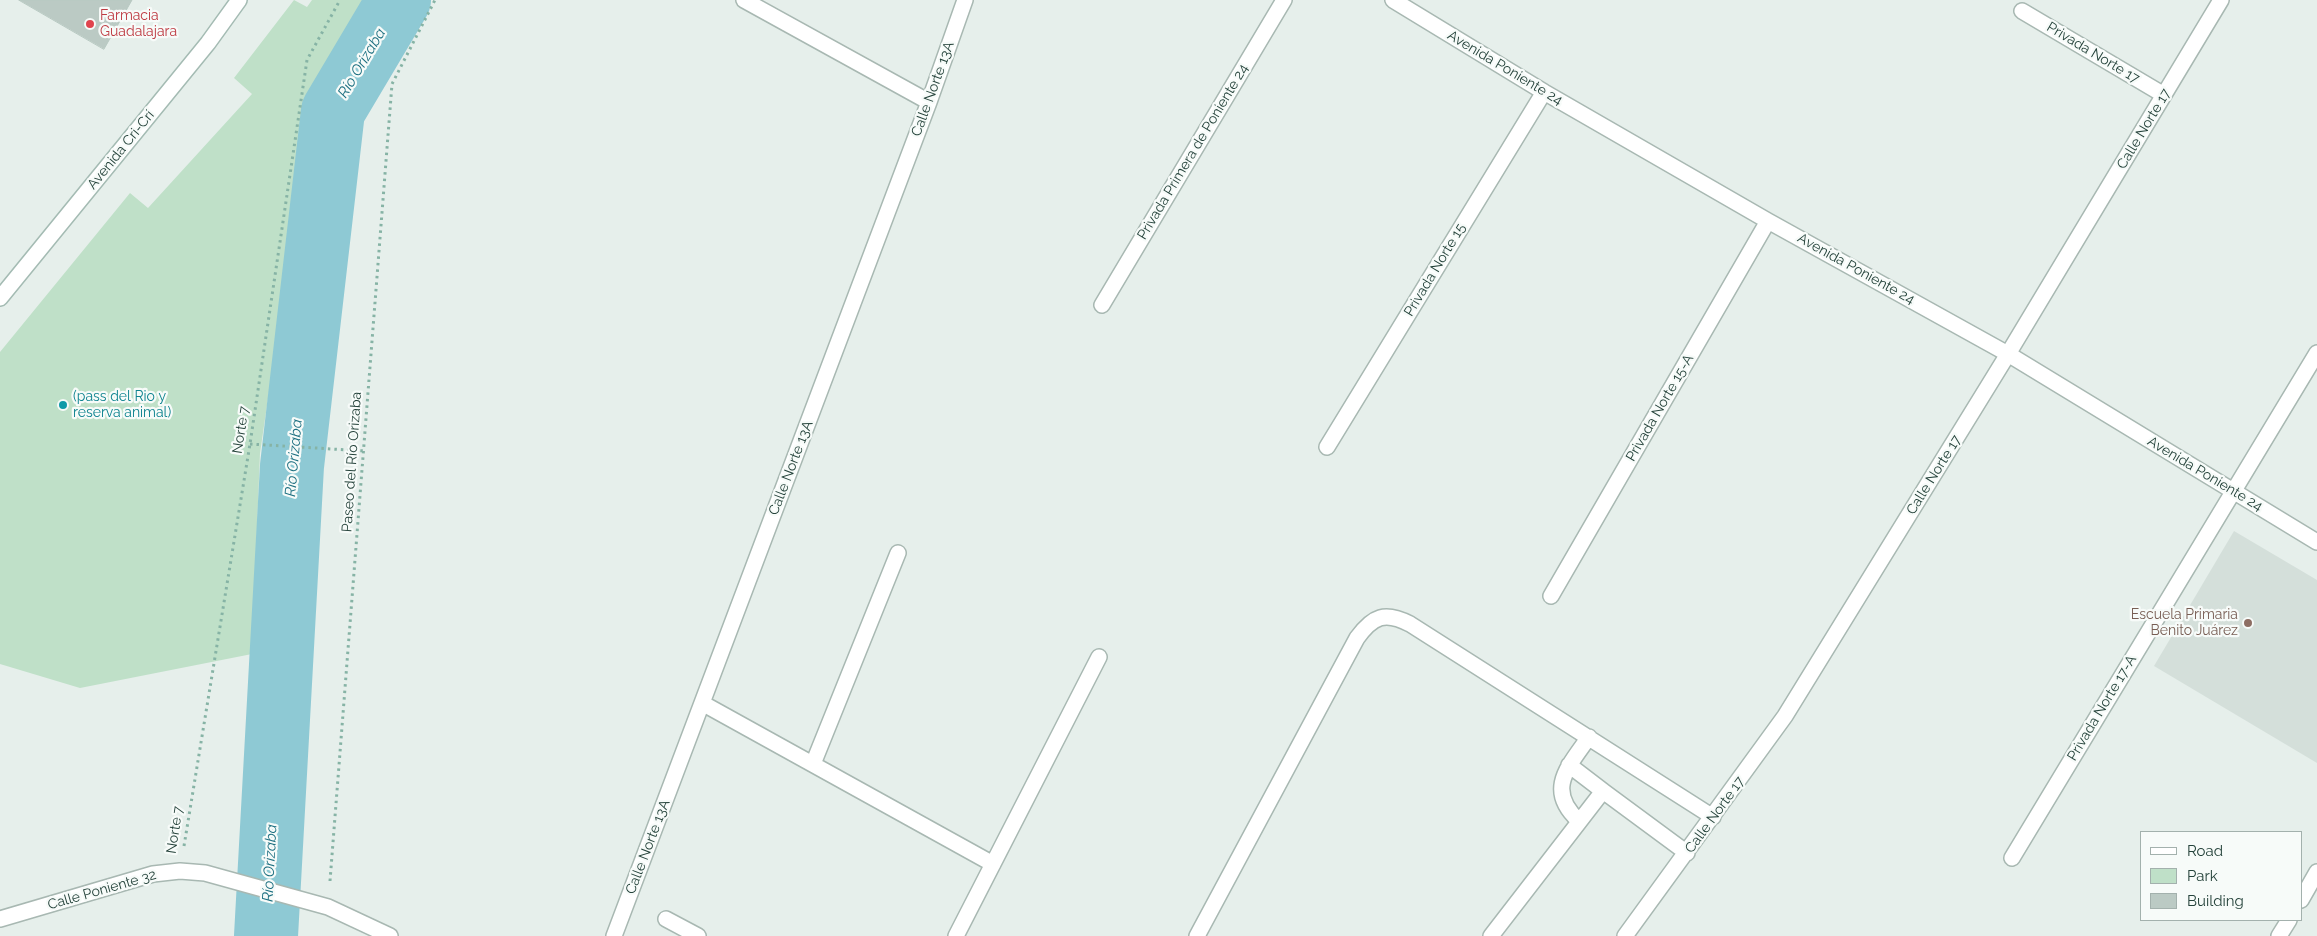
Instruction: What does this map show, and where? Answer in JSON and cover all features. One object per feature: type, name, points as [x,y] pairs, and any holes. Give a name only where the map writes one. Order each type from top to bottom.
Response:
[{"type":"street","name":"Avenida Cri-Crí","points":[[0,298],[208,43],[239,0]]},
{"type":"street","points":[[744,0],[929,102]]},
{"type":"street","name":"Calle Norte 13A","points":[[614,936],[929,102],[965,0]]},
{"type":"street","name":"Privada Primera de Poniente 24","points":[[1102,305],[1284,0]]},
{"type":"street","name":"Avenida Poniente 24","points":[[1393,0],[1544,92],[1768,221],[2008,354],[2317,542]]},
{"type":"street","name":"Calle Norte 17","points":[[1625,936],[1687,854],[1785,716],[2008,354],[2221,0]]},
{"type":"street","name":"Privada Norte 17","points":[[2022,11],[2164,95]]},
{"type":"street","name":"Privada Norte 15","points":[[1327,447],[1544,92]]},
{"type":"street","name":"Privada Norte 15-A","points":[[1551,596],[1768,221]]},
{"type":"street","name":"Privada Norte 17-A","points":[[2012,858],[2317,353]]},
{"type":"street","points":[[813,764],[898,553]]},
{"type":"street","points":[[1197,936],[1357,638],[1374,620],[1385,616],[1398,618],[1410,624],[1713,817]]},
{"type":"street","points":[[956,936],[1099,657]]},
{"type":"street","points":[[702,703],[993,864]]},
{"type":"street","points":[[1579,821],[1568,810],[1561,791],[1562,779],[1569,765],[1589,737]]},
{"type":"street","points":[[1569,765],[1687,854]]},
{"type":"street","points":[[1491,936],[1603,791]]},
{"type":"street","name":"Calle Poniente 32","points":[[0,919],[153,874],[180,871],[205,873],[328,907],[390,936]]},
{"type":"street","points":[[2302,898],[2317,872]]},
{"type":"street","points":[[666,918],[698,936]]},
{"type":"street","points":[[2279,936],[2288,921]]},
{"type":"path","name":"Norte 7","points":[[180,871],[250,444],[307,60],[340,0]]},
{"type":"path","name":"Paseo del Río Orizaba","points":[[328,907],[365,451],[392,84],[435,0]]},
{"type":"path","points":[[250,444],[365,451]]},
{"type":"shaded area","name":"Escuela Primaria Benito Juárez","points":[[2234,531],[2317,580],[2317,763],[2154,666]]},
{"type":"green space","points":[[294,0],[307,7],[312,0],[387,0],[307,133],[260,453],[252,654],[80,688],[0,664],[0,352],[130,193],[148,208],[252,94],[234,78]]},
{"type":"building","name":"Farmacia Guadalajara","points":[[19,0],[132,0],[104,49]]},
{"type":"waterway","name":"Río Orizaba","points":[[266,936],[292,466],[333,111],[399,0]]},
{"type":"place","name":"Farmacia Guadalajara","points":[[90,24]]},
{"type":"place","name":"(pass del Rio y reserva animal)","points":[[63,405]]},
{"type":"place","name":"Escuela Primaria Benito Juárez","points":[[2248,623]]}]
